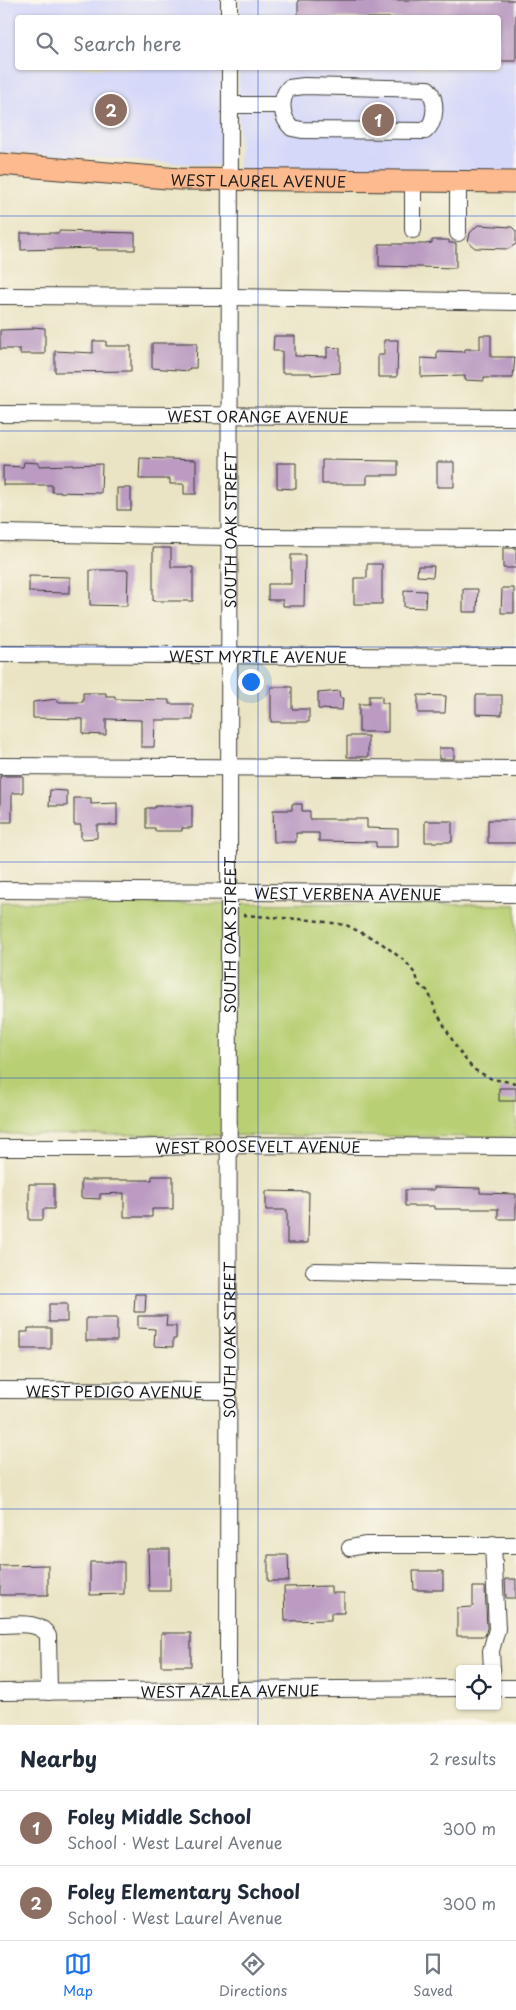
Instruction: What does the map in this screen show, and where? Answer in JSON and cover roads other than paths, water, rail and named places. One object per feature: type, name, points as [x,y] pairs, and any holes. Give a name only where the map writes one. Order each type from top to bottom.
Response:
[{"type":"main road","name":"WEST LAUREL AVENUE","points":[[0,164],[112,175],[230,180],[516,182]]},
{"type":"street","points":[[229,0],[229,15]]},
{"type":"street","name":"SOUTH OAK STREET","points":[[228,1690],[230,70]]},
{"type":"street","points":[[304,86],[428,89],[432,93],[434,107],[433,119],[425,131],[302,130],[292,128],[288,124],[282,105],[284,94],[289,88],[304,86]]},
{"type":"street","points":[[230,105],[282,105]]},
{"type":"street","points":[[413,181],[414,230]]},
{"type":"street","points":[[458,182],[458,233]]},
{"type":"street","points":[[0,296],[230,297],[516,302]]},
{"type":"street","name":"WEST ORANGE AVENUE","points":[[0,414],[516,417]]},
{"type":"street","points":[[0,533],[229,537],[516,538]]},
{"type":"street","name":"WEST MYRTLE AVENUE","points":[[0,654],[516,657]]},
{"type":"street","points":[[0,766],[516,769]]},
{"type":"street","name":"WEST VERBENA AVENUE","points":[[0,890],[516,894]]},
{"type":"street","name":"WEST ROOSEVELT AVENUE","points":[[0,1148],[126,1148],[229,1144],[516,1147]]},
{"type":"street","points":[[314,1271],[516,1275]]},
{"type":"street","name":"WEST PEDIGO AVENUE","points":[[0,1390],[228,1391]]},
{"type":"street","points":[[350,1548],[365,1544],[516,1545]]},
{"type":"street","points":[[492,1665],[491,1650],[497,1629],[493,1544]]},
{"type":"street","points":[[0,1625],[34,1626],[46,1631],[48,1636],[48,1692]]},
{"type":"street","name":"WEST AZALEA AVENUE","points":[[0,1692],[456,1688]]},
{"type":"street","points":[[501,1688],[516,1688]]},
{"type":"place","name":"Foley Elementary School","points":[[111,110]]},
{"type":"place","name":"Foley Middle School","points":[[378,120]]}]
